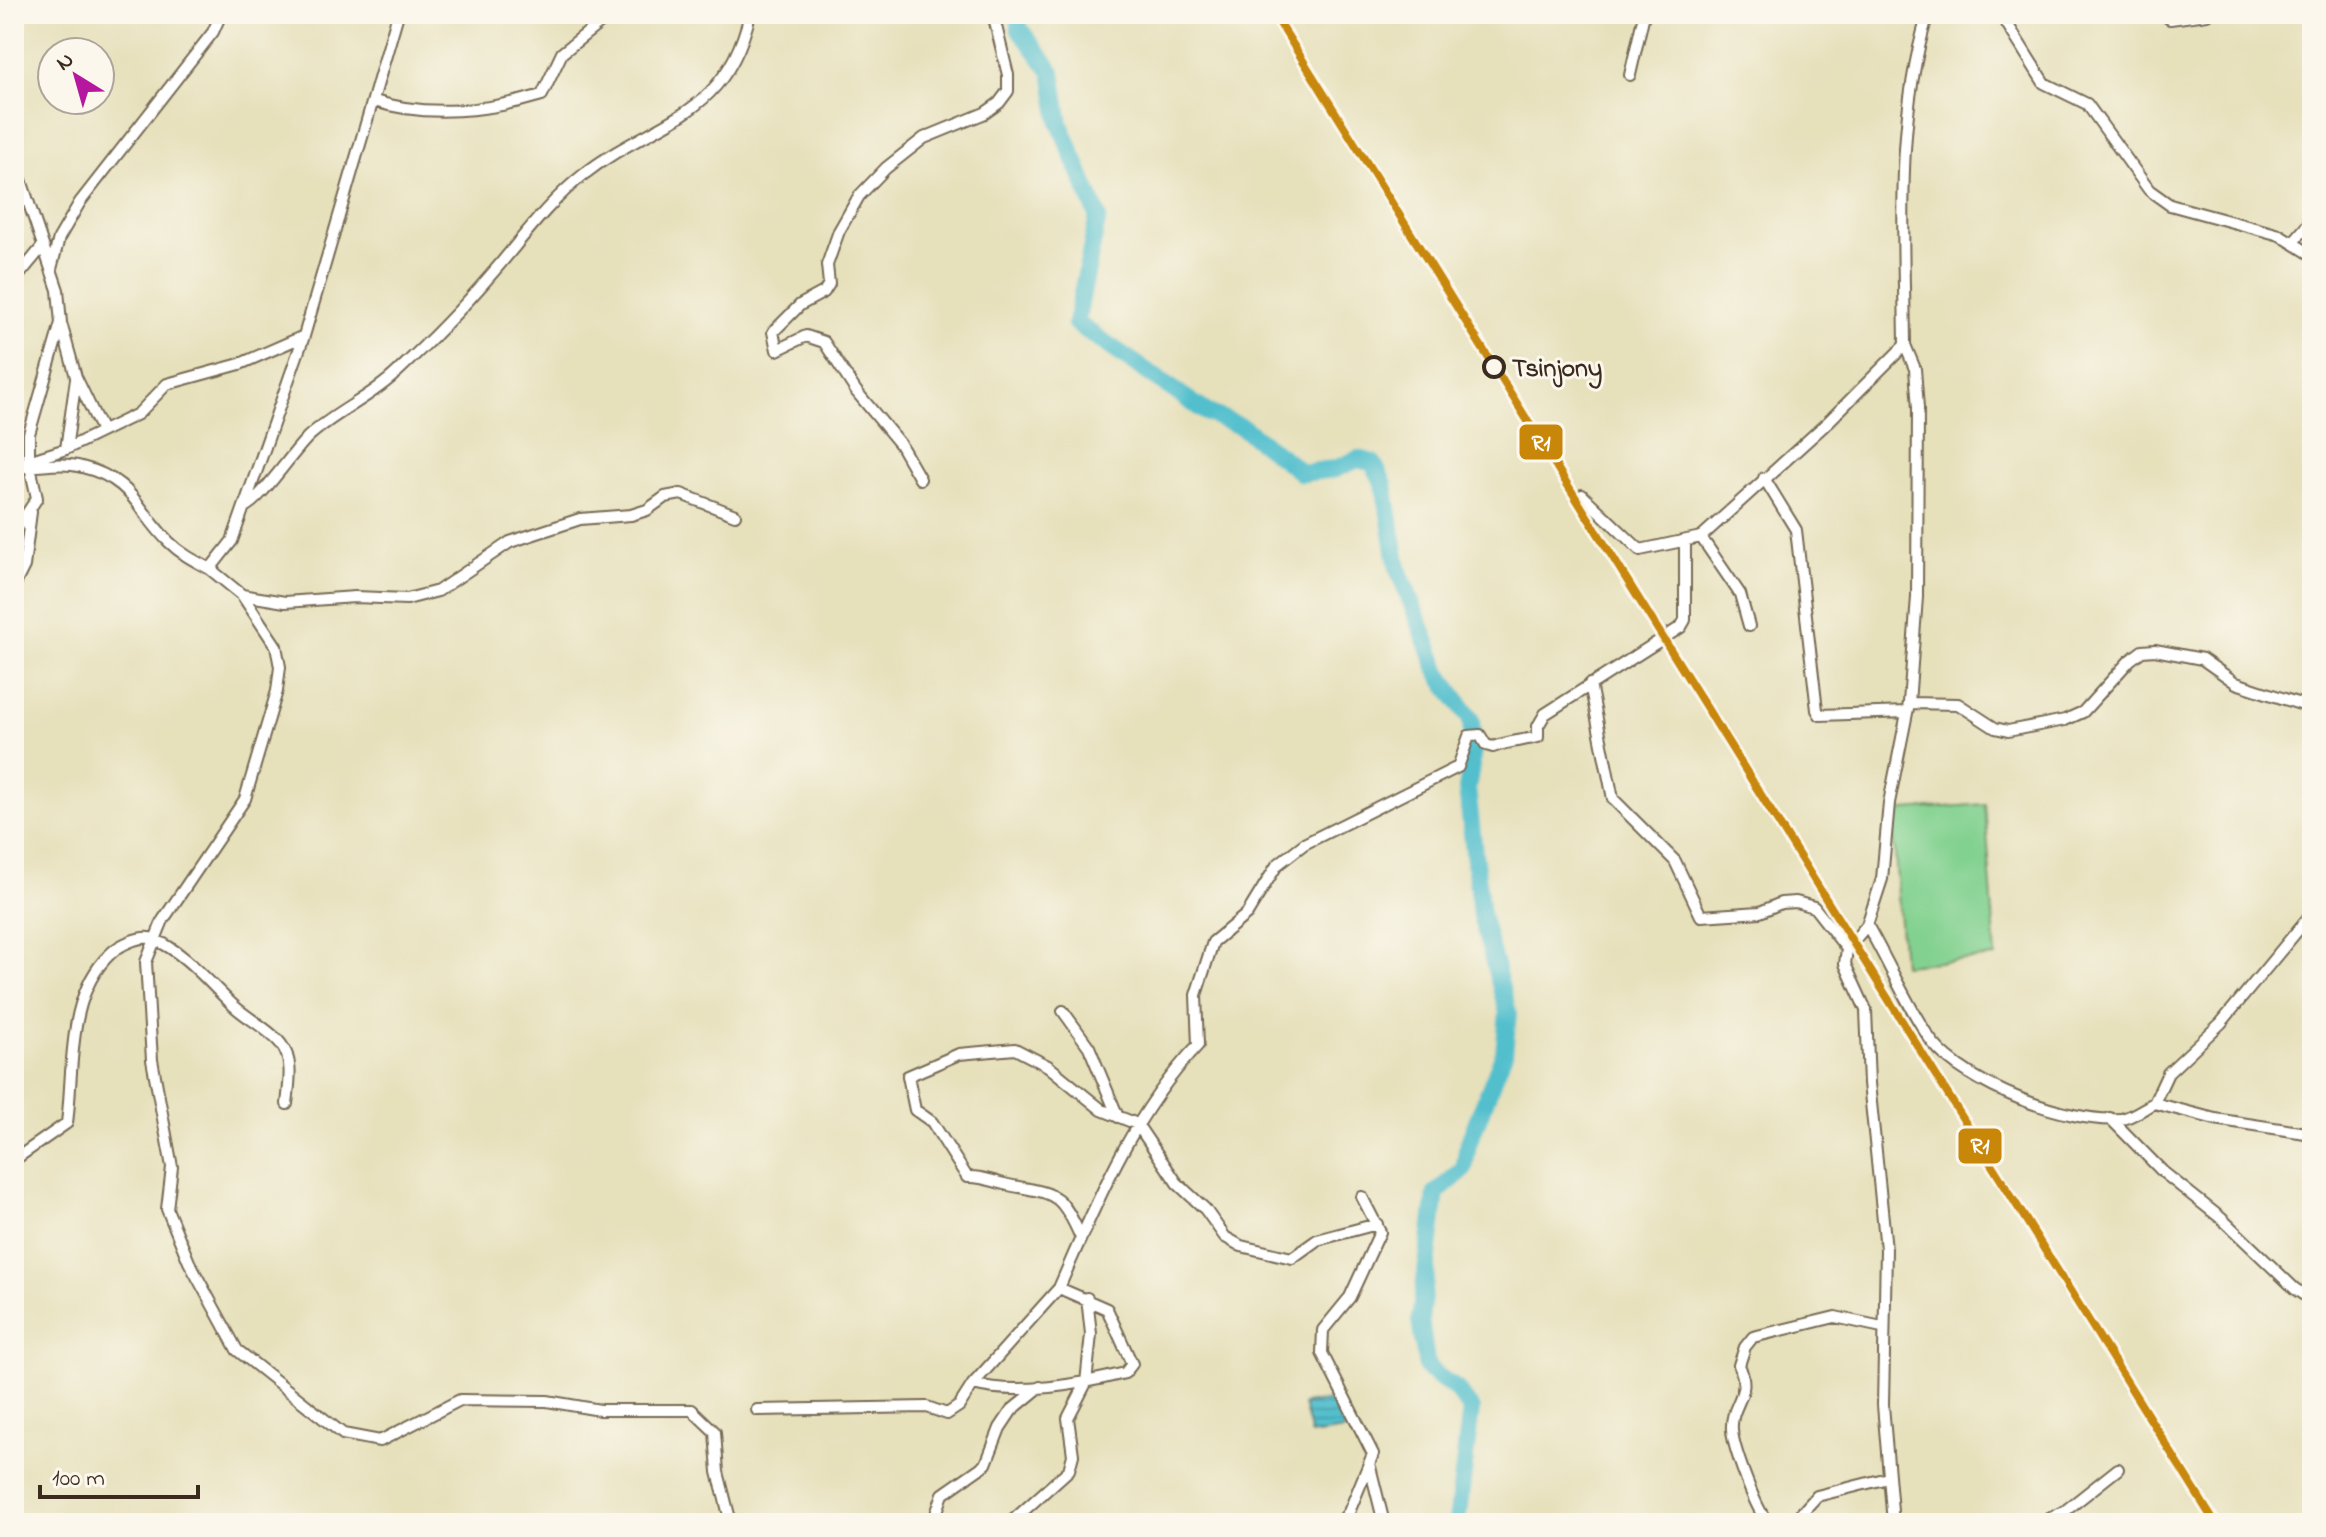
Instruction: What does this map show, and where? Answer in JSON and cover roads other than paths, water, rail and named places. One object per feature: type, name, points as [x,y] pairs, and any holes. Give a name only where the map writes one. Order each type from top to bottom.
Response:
[{"type":"street","points":[[51,269],[67,220],[213,32],[221,14]]},
{"type":"street","points":[[210,569],[232,541],[304,336],[398,14]]},
{"type":"street","points":[[374,101],[401,109],[434,110],[504,106],[542,95],[562,53],[611,14]]},
{"type":"street","points":[[244,507],[255,503],[279,468],[309,436],[394,376],[488,279],[561,194],[584,173],[690,112],[737,57],[750,14]]},
{"type":"street","points":[[920,479],[900,444],[856,391],[824,342],[806,336],[777,350],[773,332],[800,305],[824,292],[829,284],[827,265],[839,231],[859,196],[886,168],[924,138],[985,113],[999,103],[1008,91],[1008,75],[993,14]]},
{"type":"street","points":[[1630,75],[1644,14]]},
{"type":"street","points":[[2001,14],[2044,83],[2087,104],[2149,190],[2170,205],[2294,241],[2312,255]]},
{"type":"street","points":[[2163,14],[2170,19],[2207,14]]},
{"type":"street","points":[[1893,1523],[1888,1478],[1882,1327],[1886,1249],[1869,1083],[1866,1010],[1845,964],[1847,949],[1867,925],[1882,879],[1889,803],[1908,708],[1917,597],[1918,408],[1915,369],[1905,345],[1903,172],[1912,68],[1925,15]]},
{"type":"street","points":[[14,159],[63,308],[33,415],[30,465],[37,498],[32,510],[24,566],[14,586]]},
{"type":"street","points":[[2294,241],[2311,221],[2312,199]]},
{"type":"street","points":[[14,281],[43,246]]},
{"type":"street","points":[[61,323],[76,377],[102,431]]},
{"type":"street","points":[[30,465],[138,414],[167,384],[240,364],[304,336]]},
{"type":"street","points":[[1582,495],[1640,550],[1701,537],[1827,423],[1905,345]]},
{"type":"street","points":[[66,449],[76,377]]},
{"type":"street","points":[[14,466],[60,464],[83,467],[110,478],[140,502],[165,539],[242,595],[276,646],[280,667],[277,691],[245,799],[153,938],[146,962],[152,1060],[172,1167],[167,1209],[189,1262],[237,1350],[343,1434],[380,1441],[460,1400],[547,1401],[600,1410],[692,1410],[715,1432],[718,1472],[731,1523]]},
{"type":"street","points":[[1764,478],[1796,530],[1820,715],[1958,704],[1995,728],[2008,731],[2065,720],[2083,712],[2130,660],[2142,651],[2155,650],[2202,659],[2236,683],[2312,709]]},
{"type":"street","points":[[242,595],[285,602],[355,597],[407,599],[438,591],[510,542],[580,519],[631,515],[647,510],[665,497],[681,494],[735,515]]},
{"type":"street","points":[[14,533],[32,510]]},
{"type":"street","points":[[1701,537],[1740,594],[1749,626]]},
{"type":"street","points":[[757,1410],[927,1407],[947,1414],[959,1406],[973,1384],[1059,1288],[1137,1124],[1171,1074],[1198,1045],[1196,995],[1213,942],[1247,914],[1277,865],[1304,844],[1458,767],[1473,736],[1493,747],[1508,740],[1518,742],[1538,737],[1538,726],[1545,714],[1681,627],[1685,620],[1685,541]]},
{"type":"street","points":[[1590,684],[1613,799],[1675,861],[1701,916],[1760,912],[1781,903],[1796,902],[1814,907],[1847,949]]},
{"type":"street","points":[[1867,925],[1933,1042],[1961,1070],[2012,1096],[2064,1112],[2123,1119],[2154,1103],[2168,1073],[2221,1023],[2312,913]]},
{"type":"street","points":[[14,1160],[67,1123],[73,1045],[83,1002],[94,976],[110,953],[139,937],[153,938],[196,968],[234,1006],[283,1045],[291,1072],[287,1104]]},
{"type":"street","points":[[1063,1011],[1089,1047],[1118,1117]]},
{"type":"street","points":[[1081,1238],[1062,1202],[1051,1193],[980,1176],[967,1177],[932,1122],[915,1110],[908,1076],[959,1054],[1015,1049],[1048,1066],[1102,1110],[1137,1124],[1186,1196],[1205,1209],[1225,1237],[1241,1246],[1292,1258],[1317,1240],[1377,1224]]},
{"type":"street","points":[[2154,1103],[2215,1119],[2312,1134]]},
{"type":"street","points":[[2110,1118],[2163,1172],[2222,1219],[2295,1289],[2312,1300]]},
{"type":"street","points":[[1340,1523],[1349,1512],[1373,1454],[1322,1353],[1320,1341],[1323,1330],[1350,1297],[1380,1232],[1362,1197]]},
{"type":"street","points":[[973,1384],[991,1389],[1086,1383],[1125,1373],[1132,1364],[1107,1309],[1059,1288]]},
{"type":"street","points":[[1010,1523],[1069,1470],[1073,1455],[1068,1418],[1086,1383],[1091,1334],[1087,1298]]},
{"type":"street","points":[[1882,1327],[1835,1317],[1753,1337],[1745,1347],[1739,1365],[1745,1378],[1745,1392],[1732,1431],[1753,1502],[1768,1522],[1796,1519],[1817,1496],[1888,1478]]},
{"type":"street","points":[[933,1523],[943,1494],[986,1464],[1000,1428],[1012,1410],[1041,1385]]},
{"type":"street","points":[[1370,1467],[1384,1523]]},
{"type":"street","points":[[2041,1523],[2065,1511],[2118,1469]]},
{"type":"water","points":[[1339,1399],[1345,1430],[1311,1435],[1303,1404]]},
{"type":"waterway","points":[[1019,14],[1019,28],[1052,72],[1060,124],[1098,216],[1076,323],[1206,412],[1242,427],[1302,473],[1335,469],[1358,459],[1373,463],[1384,484],[1398,569],[1440,675],[1471,720],[1473,753],[1467,789],[1481,915],[1508,1013],[1504,1053],[1468,1144],[1464,1169],[1436,1193],[1420,1320],[1427,1368],[1456,1389],[1471,1409],[1457,1523]]},
{"type":"place","name":"Tsinjony","points":[[1494,367]]}]
